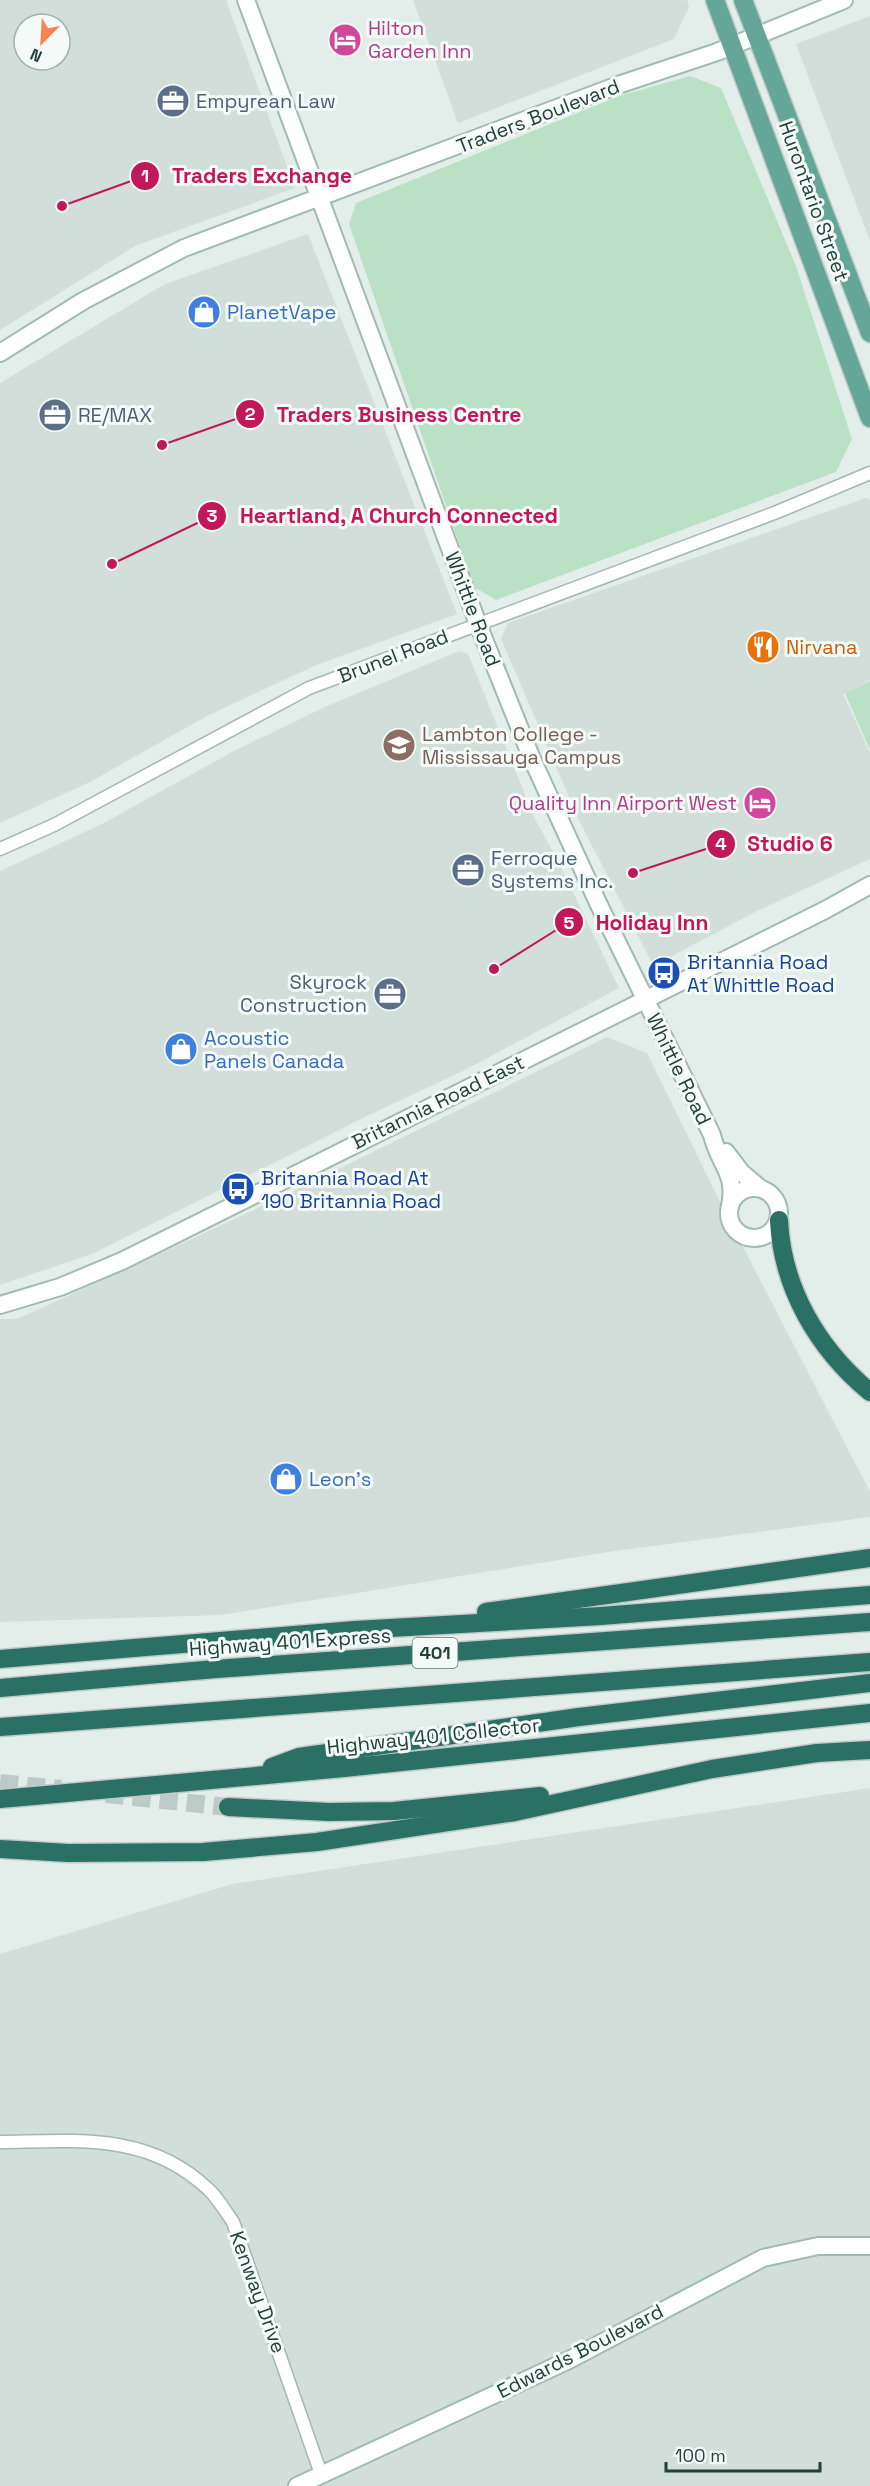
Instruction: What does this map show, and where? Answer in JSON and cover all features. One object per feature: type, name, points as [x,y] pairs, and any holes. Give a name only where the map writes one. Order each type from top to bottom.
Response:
[{"type":"highway","points":[[779,1220],[785,1269],[806,1314],[839,1364],[870,1392]]},
{"type":"highway","points":[[355,1630],[870,1558]]},
{"type":"highway","name":"401","points":[[0,1659],[355,1630],[601,1616],[870,1595]]},
{"type":"highway","name":"Highway 401 Express","points":[[0,1688],[228,1668],[870,1622]]},
{"type":"highway","name":"401","points":[[0,1727],[870,1662]]},
{"type":"highway","points":[[247,1776],[299,1757],[579,1717],[870,1683]]},
{"type":"highway","name":"Highway 401 Collector","points":[[0,1798],[344,1768],[870,1713]]},
{"type":"highway","points":[[0,1849],[68,1853],[203,1852],[317,1842],[515,1812],[617,1788],[723,1767],[817,1753],[870,1750]]},
{"type":"highway","points":[[228,1807],[329,1812],[393,1811],[617,1788]]},
{"type":"main road","name":"Hurontario Street","points":[[715,0],[870,417]]},
{"type":"main road","name":"Hurontario Street","points":[[743,0],[870,333]]},
{"type":"street","name":"Whittle Road","points":[[246,0],[478,624],[556,814],[712,1135],[734,1187],[730,1206]]},
{"type":"street","name":"Traders Boulevard","points":[[0,353],[144,267],[232,229],[621,84],[732,46],[844,0]]},
{"type":"street","name":"Brunel Road","points":[[0,849],[54,825],[309,688],[777,512],[870,473]]},
{"type":"street","name":"Britannia Road East","points":[[0,1305],[60,1287],[117,1264],[870,885]]},
{"type":"street","name":"Whittle Road","points":[[712,1135],[742,1173],[760,1188]]},
{"type":"street","points":[[760,1188],[772,1195],[777,1202],[779,1220],[776,1227],[765,1237],[747,1238],[733,1228],[729,1221],[730,1206],[742,1190],[760,1188]]},
{"type":"street","name":"Kenway Drive","points":[[0,2142],[102,2141],[158,2153],[209,2189],[233,2222],[321,2474]]},
{"type":"street","name":"Edwards Boulevard","points":[[297,2486],[569,2360],[763,2258],[818,2246],[870,2246]]},
{"type":"shaded area","points":[[0,0],[226,0],[295,188],[135,246],[0,330]]},
{"type":"shaded area","points":[[413,0],[687,0],[689,7],[674,39],[458,123]]},
{"type":"shaded area","points":[[870,16],[870,241],[796,44]]},
{"type":"shaded area","points":[[308,234],[457,614],[314,666],[207,716],[88,783],[0,823],[0,383],[165,284]]},
{"type":"shaded area","points":[[866,498],[870,500],[870,680],[843,694],[870,753],[870,859],[755,912],[659,963],[652,963],[579,820],[501,639],[508,623]]},
{"type":"shaded area","points":[[459,651],[468,654],[535,819],[559,863],[619,988],[465,1070],[369,1115],[92,1254],[0,1285],[0,871],[100,825],[232,752],[327,706]]},
{"type":"shaded area","points":[[607,1037],[647,1053],[728,1218],[870,1492],[870,1517],[608,1552],[221,1615],[0,1622],[0,1319],[17,1319],[116,1274],[273,1201]]},
{"type":"shaded area","points":[[870,1788],[870,2486],[0,2486],[0,1954],[232,1884]]},
{"type":"green space","points":[[690,76],[721,88],[796,266],[852,439],[836,472],[496,600],[474,587],[349,224],[356,203],[619,96]]},
{"type":"green space","points":[[870,681],[870,750],[845,693]]},
{"type":"tunnel","points":[[0,1783],[61,1789]]},
{"type":"tunnel","points":[[106,1794],[228,1807]]},
{"type":"place","name":"Hilton Garden Inn","points":[[345,40]]},
{"type":"place","name":"Empyrean Law","points":[[173,101]]},
{"type":"place","name":"Traders Exchange","points":[[62,206]]},
{"type":"place","name":"PlanetVape","points":[[204,312]]},
{"type":"place","name":"RE/MAX","points":[[55,415]]},
{"type":"place","name":"Traders Business Centre","points":[[162,445]]},
{"type":"place","name":"Heartland, A Church Connected","points":[[112,564]]},
{"type":"place","name":"Nirvana","points":[[763,647]]},
{"type":"place","name":"Lambton College - Mississauga Campus","points":[[399,745]]},
{"type":"place","name":"Quality Inn Airport West","points":[[760,803]]},
{"type":"place","name":"Ferroque Systems Inc.","points":[[468,870]]},
{"type":"place","name":"Studio 6","points":[[633,873]]},
{"type":"place","name":"Holiday Inn","points":[[494,969]]},
{"type":"place","name":"Britannia Road At Whittle Road","points":[[664,973]]},
{"type":"place","name":"Skyrock Construction","points":[[390,994]]},
{"type":"place","name":"Acoustic Panels Canada","points":[[181,1049]]},
{"type":"place","name":"Britannia Road At 190 Britannia Road","points":[[238,1189]]},
{"type":"place","name":"Leon's","points":[[286,1479]]}]
